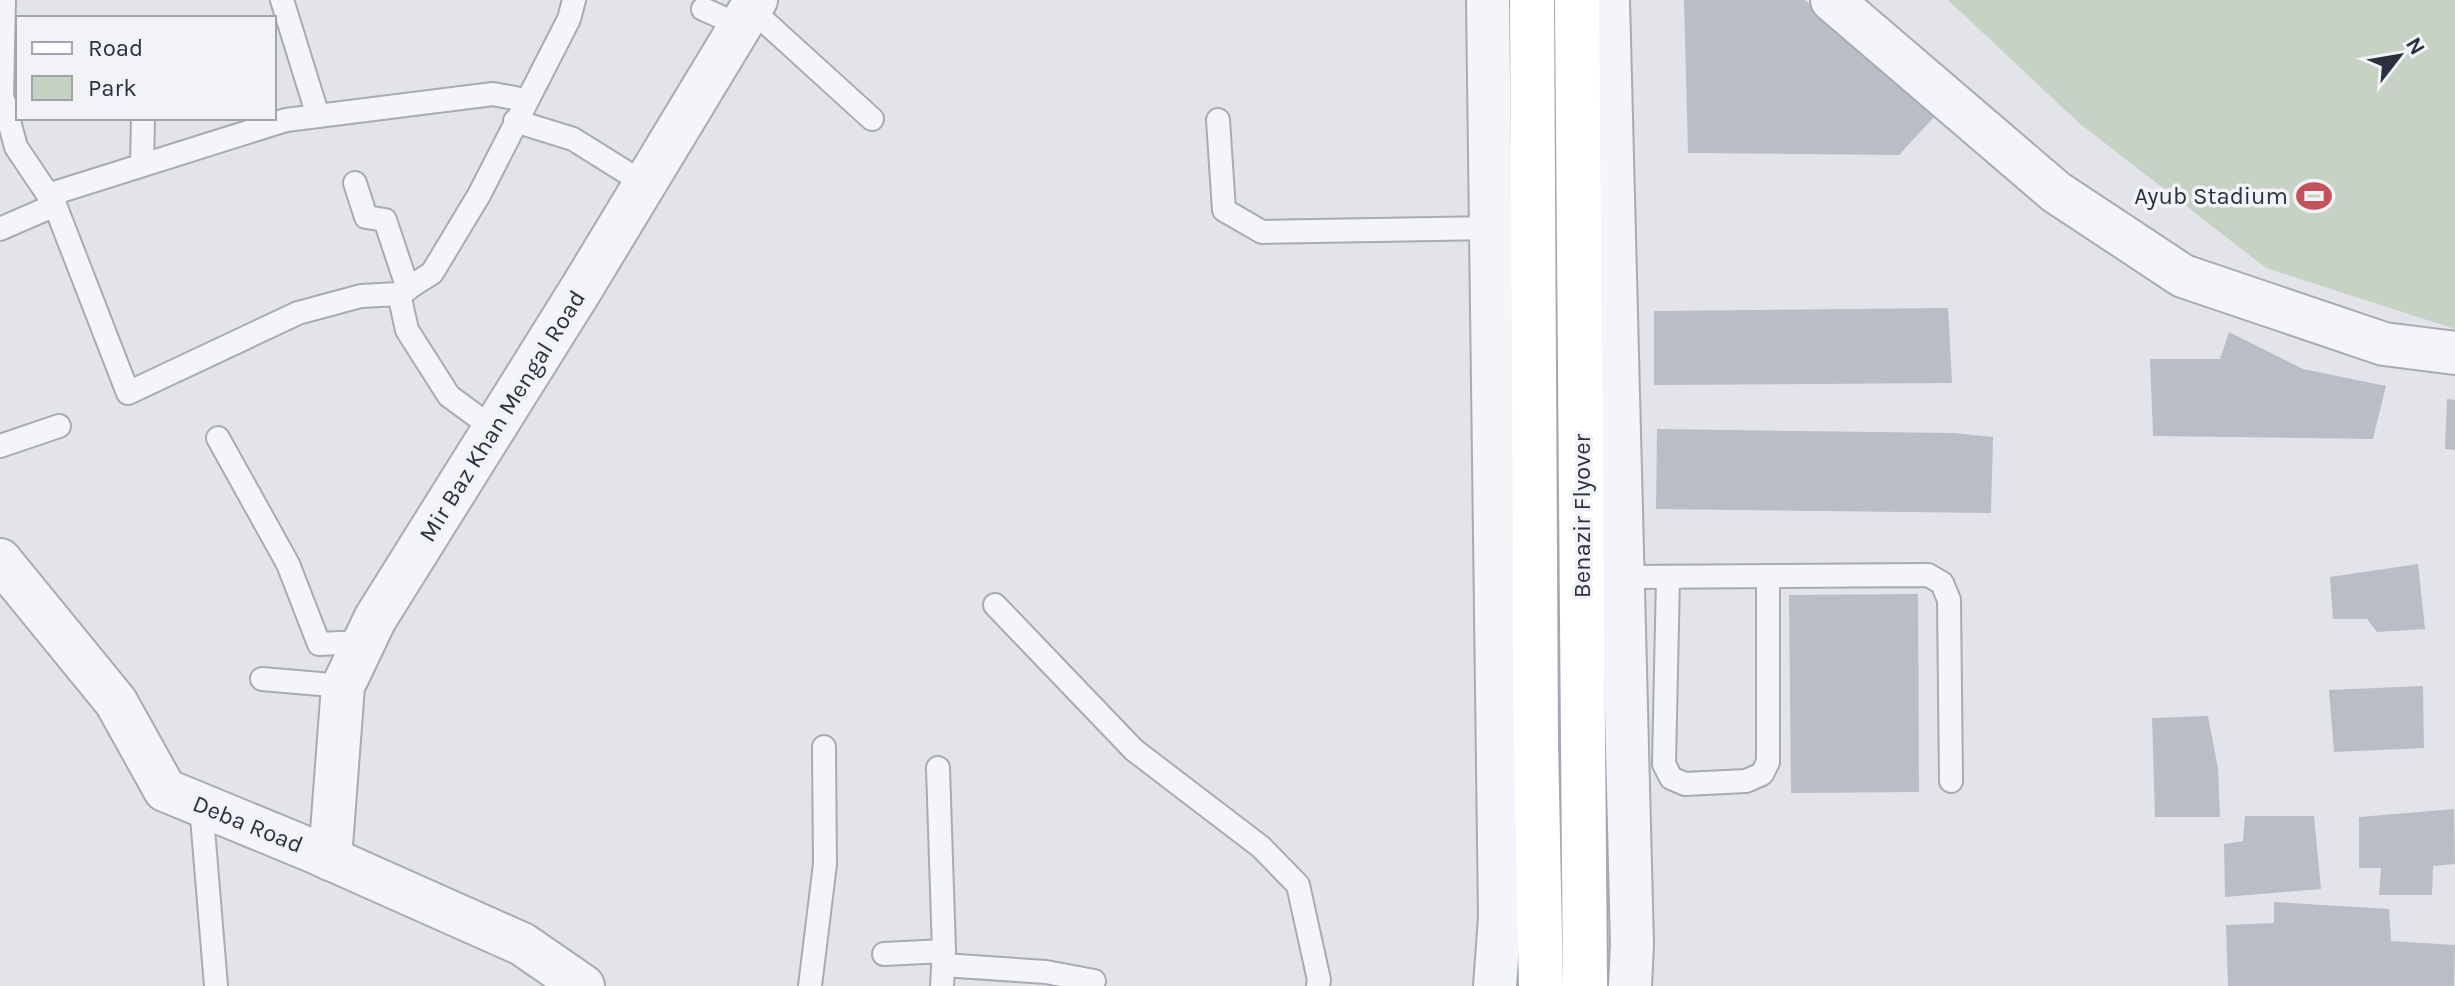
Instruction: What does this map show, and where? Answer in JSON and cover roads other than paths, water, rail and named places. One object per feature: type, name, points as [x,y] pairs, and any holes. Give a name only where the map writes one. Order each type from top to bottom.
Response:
[{"type":"main road","name":"Benazir Flyover","points":[[1532,0],[1536,743],[1541,986]]},
{"type":"main road","name":"Benazir Flyover","points":[[1577,0],[1585,986]]},
{"type":"street","points":[[1488,0],[1500,918],[1495,986]]},
{"type":"street","points":[[1608,0],[1632,928],[1630,986]]},
{"type":"street","points":[[1832,0],[2056,192],[2183,276],[2384,344],[2455,353]]},
{"type":"street","name":"Mir Baz Khan Mengal Road","points":[[330,859],[343,686],[375,619],[749,12]]},
{"type":"street","name":"Deba Road","points":[[3,569],[116,702],[165,790],[522,944],[583,986]]},
{"type":"lane","points":[[4,0],[2,95],[16,147],[51,200],[128,393],[298,313],[361,296],[404,292],[432,273],[479,195],[569,19],[574,0]]},
{"type":"lane","points":[[282,0],[318,116]]},
{"type":"lane","points":[[703,9],[749,12],[872,119]]},
{"type":"lane","points":[[0,229],[51,200],[142,165],[286,120],[493,94],[525,100]]},
{"type":"lane","points":[[142,165],[143,120]]},
{"type":"lane","points":[[1218,120],[1224,210],[1262,232],[1493,228]]},
{"type":"lane","points":[[515,121],[573,139],[645,184]]},
{"type":"lane","points":[[355,183],[366,217],[385,220],[404,292],[407,330],[449,396],[494,429]]},
{"type":"lane","points":[[0,446],[59,426]]},
{"type":"lane","points":[[218,438],[288,564],[319,644],[364,642]]},
{"type":"lane","points":[[1624,577],[1928,575],[1942,583],[1949,600],[1951,781]]},
{"type":"lane","points":[[1668,577],[1664,764],[1671,778],[1685,784],[1746,781],[1762,774],[1768,762],[1768,576]]},
{"type":"lane","points":[[995,605],[1134,750],[1261,847],[1298,885],[1318,986]]},
{"type":"lane","points":[[262,679],[343,686]]},
{"type":"lane","points":[[810,986],[825,864],[824,747]]},
{"type":"lane","points":[[938,768],[943,968]]},
{"type":"lane","points":[[201,805],[216,986]]},
{"type":"lane","points":[[884,954],[943,968],[1046,972],[1094,981]]},
{"type":"place","name":"Ayub Stadium","points":[[2314,196]]}]
